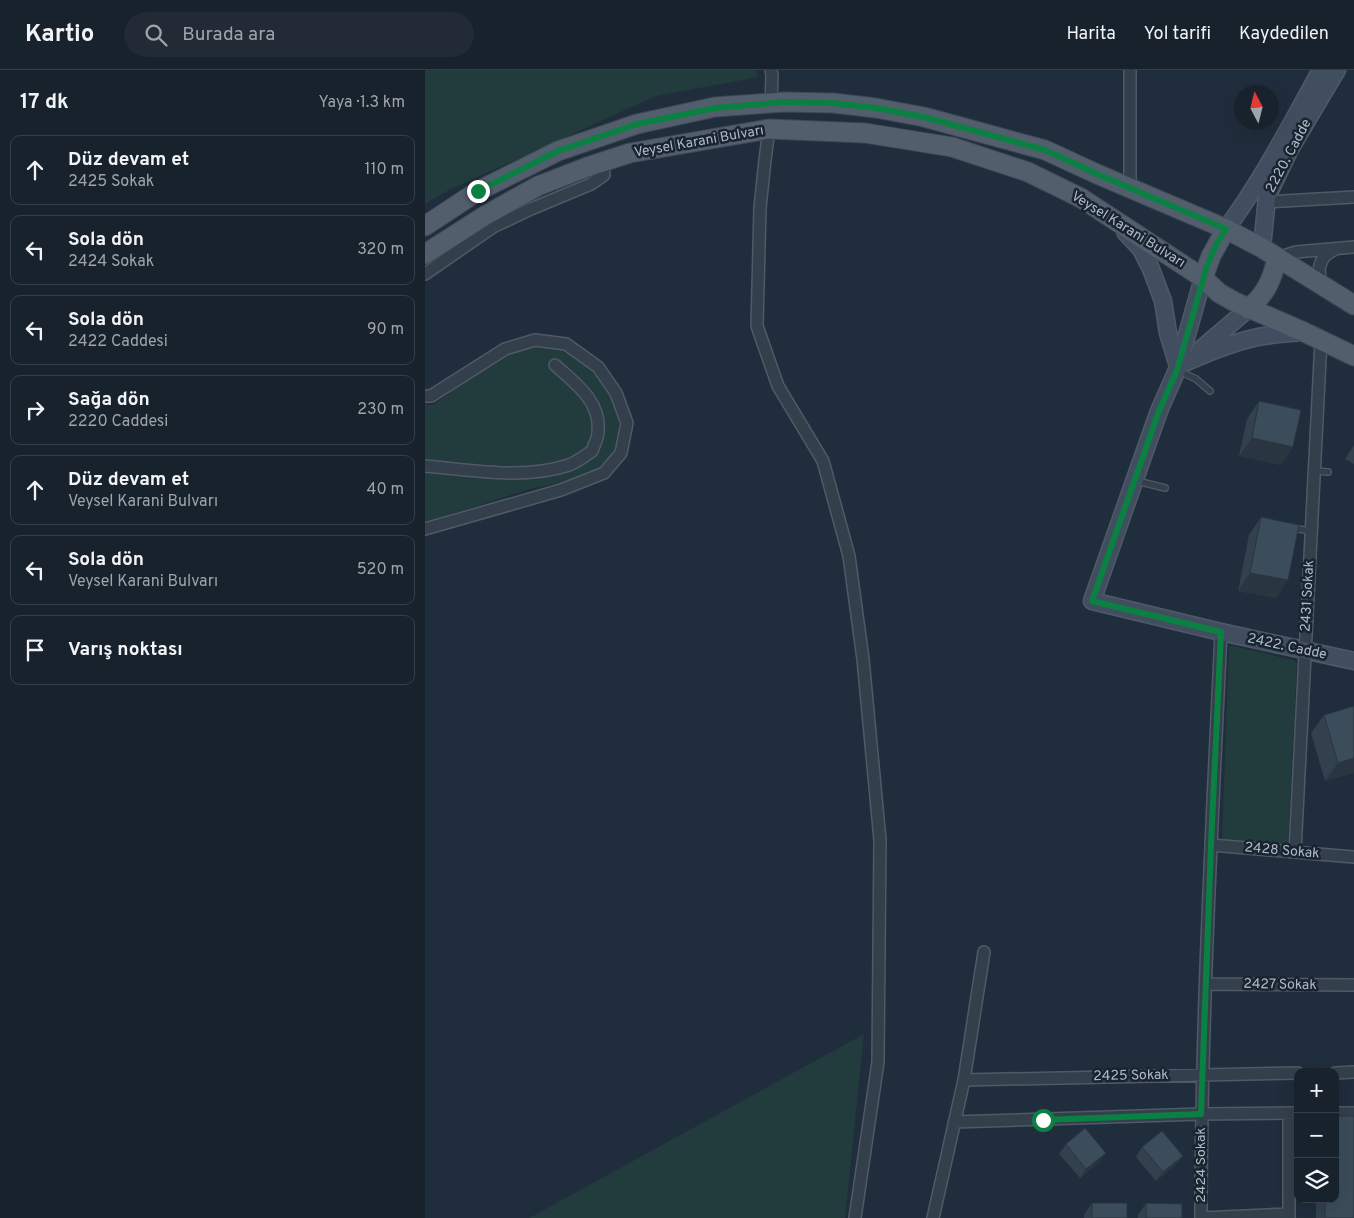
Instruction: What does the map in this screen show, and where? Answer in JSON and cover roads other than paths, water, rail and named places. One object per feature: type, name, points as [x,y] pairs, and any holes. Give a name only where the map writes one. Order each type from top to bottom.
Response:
[{"type":"main road","name":"Veysel Karani Bulvarı","points":[[425,226],[478,191],[558,151],[637,124],[715,108],[784,102],[833,103],[876,108],[924,117],[1045,150],[1226,229],[1270,253],[1354,305]]},
{"type":"main road","name":"Veysel Karani Bulvarı","points":[[425,254],[486,215],[538,186],[630,153],[769,129],[865,133],[952,147],[1028,172],[1081,198],[1203,278],[1219,292],[1248,308],[1354,356]]},
{"type":"main road","name":"Veysel Karani Bulvarı","points":[[1203,278],[1211,256],[1226,229]]},
{"type":"main road","points":[[1248,308],[1255,303],[1269,286],[1273,274],[1270,253]]},
{"type":"street","points":[[771,70],[771,103]]},
{"type":"street","points":[[1130,70],[1130,188]]},
{"type":"street","name":"2220. Cadde","points":[[1226,229],[1267,167],[1321,70]]},
{"type":"street","name":"2220. Cadde","points":[[1270,253],[1266,202],[1291,149],[1337,70]]},
{"type":"street","points":[[769,129],[760,208],[757,326],[778,386],[823,461],[849,556],[863,659],[880,840],[878,1062],[855,1218]]},
{"type":"street","points":[[425,274],[493,227],[591,184],[603,175],[603,162]]},
{"type":"street","points":[[1266,202],[1354,197]]},
{"type":"street","points":[[1115,220],[1141,249],[1151,269],[1163,301],[1168,333],[1177,368]]},
{"type":"street","points":[[1270,253],[1354,247]]},
{"type":"street","points":[[1323,286],[1319,273],[1320,263],[1330,252],[1339,248]]},
{"type":"street","points":[[1135,481],[1159,411],[1177,368],[1203,278]]},
{"type":"street","points":[[1177,368],[1209,344],[1248,308]]},
{"type":"street","points":[[1177,368],[1229,344],[1259,336],[1304,332]]},
{"type":"street","points":[[425,396],[431,396],[505,349],[535,340],[566,344],[598,367],[616,393],[627,423],[621,453],[604,473],[561,490],[425,529]]},
{"type":"street","name":"2431 Sokak","points":[[1295,852],[1321,340]]},
{"type":"street","points":[[425,466],[535,473],[571,464],[593,451],[598,432],[597,411],[587,394],[555,365]]},
{"type":"street","name":"2422. Cadde","points":[[1135,481],[1092,601],[1354,661]]},
{"type":"street","name":"2424 Sokak","points":[[1201,1218],[1201,1114],[1221,632]]},
{"type":"street","name":"2428 Sokak","points":[[1211,845],[1354,857]]},
{"type":"street","points":[[933,1218],[964,1080],[984,952]]},
{"type":"street","name":"2427 Sokak","points":[[1206,984],[1354,986]]},
{"type":"street","points":[[1339,1072],[1354,1072]]},
{"type":"street","name":"2425 Sokak","points":[[964,1080],[1294,1073]]},
{"type":"street","points":[[954,1122],[1293,1113],[1289,1216],[1201,1218]]},
{"type":"street","points":[[1339,1113],[1354,1113]]},
{"type":"lane","points":[[1177,368],[1196,379],[1210,391]]},
{"type":"lane","points":[[1315,471],[1328,472]]},
{"type":"lane","points":[[1135,481],[1165,488]]},
{"type":"lane","points":[[1298,530],[1311,531]]}]
